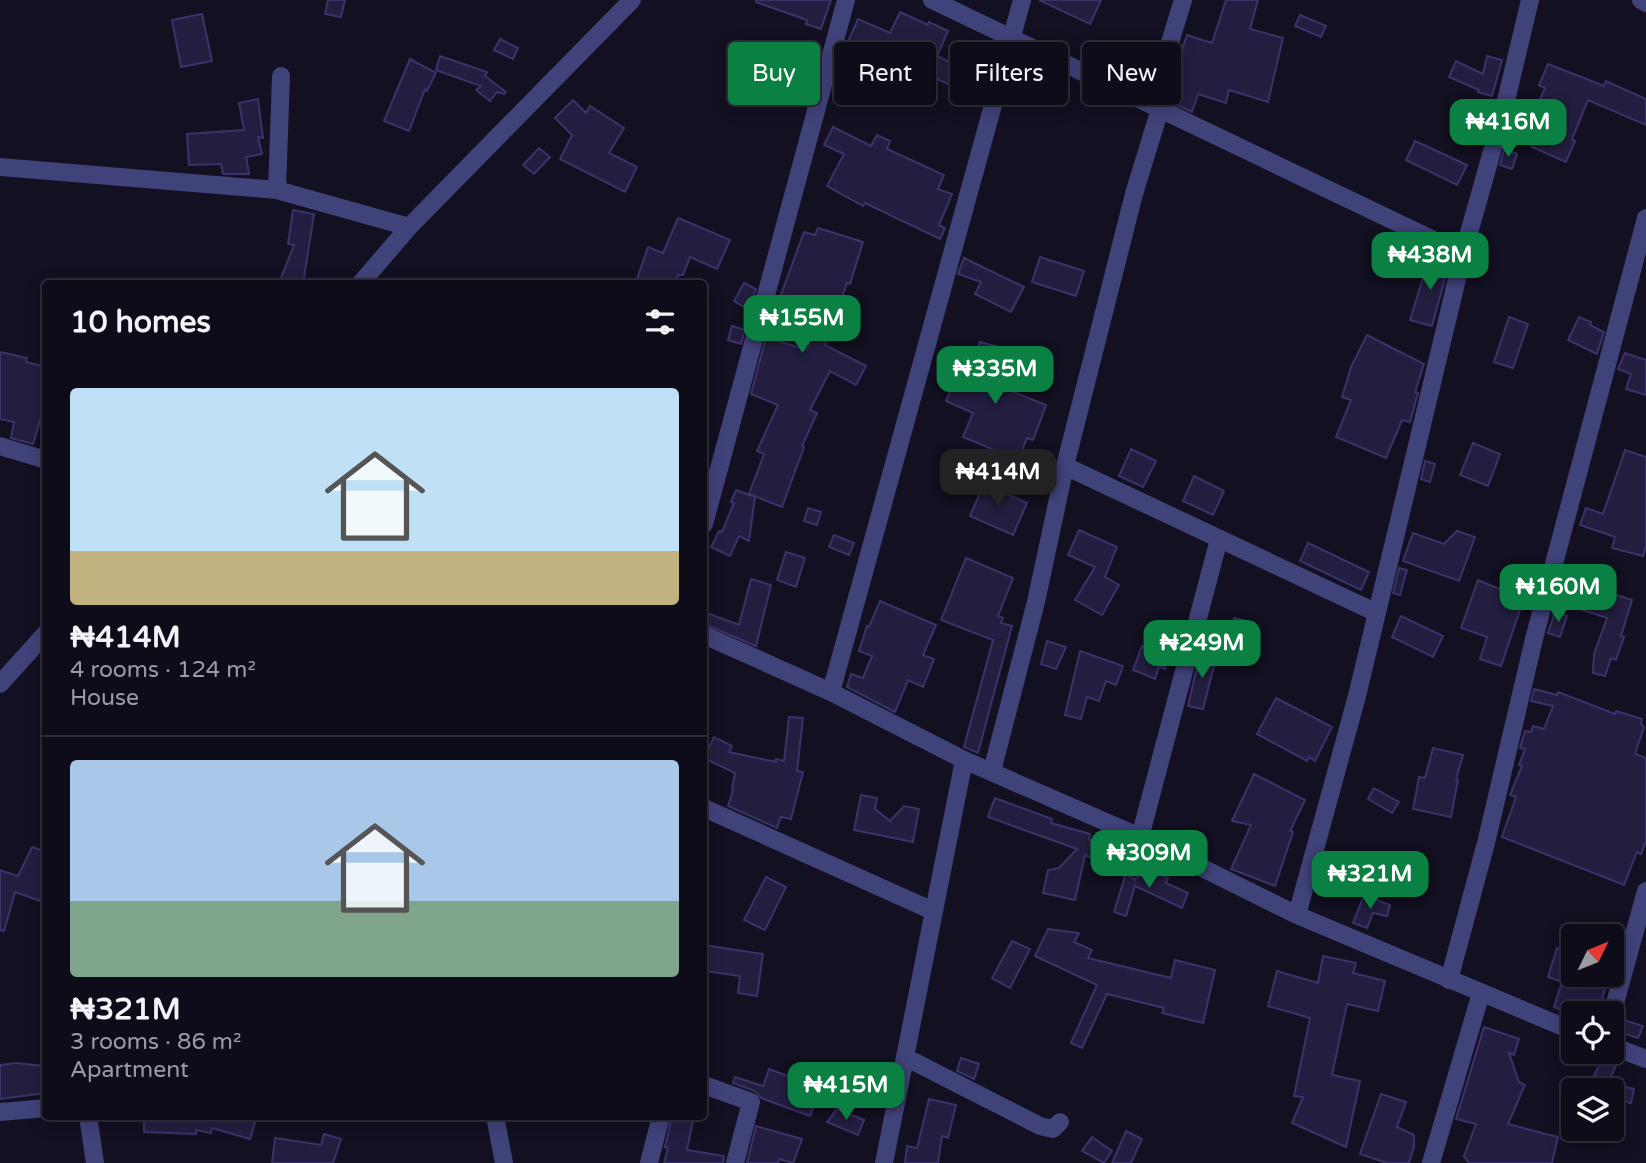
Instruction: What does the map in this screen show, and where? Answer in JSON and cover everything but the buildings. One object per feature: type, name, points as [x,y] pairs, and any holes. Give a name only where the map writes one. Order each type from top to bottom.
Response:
[{"type":"street","points":[[364,280],[409,228],[632,0]]},
{"type":"street","points":[[707,513],[846,0]]},
{"type":"street","points":[[932,0],[1463,254]]},
{"type":"street","points":[[831,692],[1022,0]]},
{"type":"street","points":[[992,771],[1036,602],[1065,466],[1183,0]]},
{"type":"street","points":[[1297,915],[1357,696],[1463,254],[1504,109],[1530,0]]},
{"type":"street","points":[[1641,0],[1646,3]]},
{"type":"street","points":[[277,190],[281,76]]},
{"type":"street","points":[[0,167],[277,190],[409,228]]},
{"type":"street","points":[[1449,980],[1486,843],[1534,639],[1646,218]]},
{"type":"street","points":[[0,446],[42,459]]},
{"type":"street","points":[[1065,466],[1377,613]]},
{"type":"street","points":[[1140,837],[1219,539]]},
{"type":"street","points":[[707,636],[831,692],[964,760],[1140,837],[1297,915],[1561,1026]]},
{"type":"street","points":[[0,684],[42,637]]},
{"type":"street","points":[[884,1163],[964,760]]},
{"type":"street","points":[[707,809],[933,911]]},
{"type":"street","points":[[1616,1001],[1646,891]]},
{"type":"street","points":[[1431,1163],[1481,993]]},
{"type":"street","points":[[1624,1051],[1646,1059]]},
{"type":"street","points":[[905,1057],[1040,1126],[1053,1129],[1060,1122]]},
{"type":"street","points":[[707,1086],[751,1102],[735,1163]]},
{"type":"street","points":[[0,1112],[42,1108]]},
{"type":"street","points":[[89,1120],[95,1163]]},
{"type":"street","points":[[496,1120],[504,1163]]},
{"type":"street","points":[[649,1163],[660,1120]]}]
